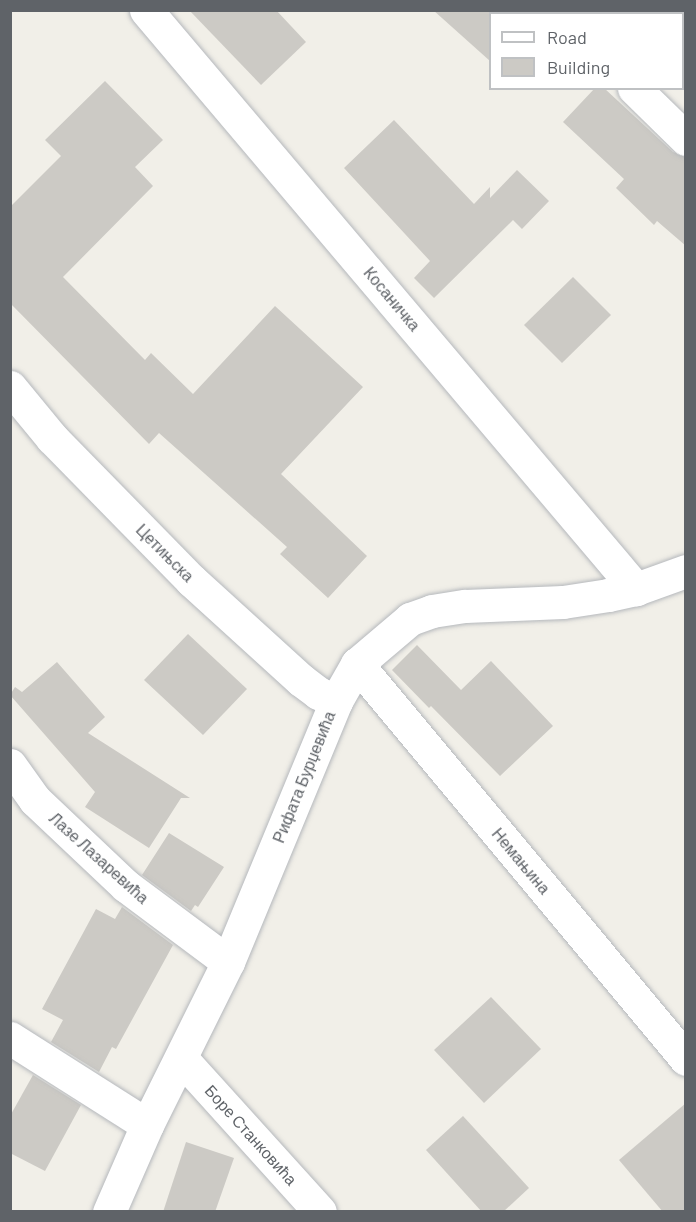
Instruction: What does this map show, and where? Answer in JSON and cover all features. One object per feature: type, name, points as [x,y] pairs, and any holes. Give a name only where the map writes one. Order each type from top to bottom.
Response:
[{"type":"street","name":"Косаничка","points":[[146,10],[636,589]]},
{"type":"street","points":[[636,90],[686,139]]},
{"type":"street","name":"Цетињска","points":[[10,387],[52,438],[191,580],[301,680],[318,693],[336,701]]},
{"type":"street","name":"Рифата Бурџевића","points":[[109,1212],[147,1125],[228,962],[336,701],[357,664],[410,619],[432,610],[465,606],[563,602],[636,589],[686,571]]},
{"type":"street","name":"Немањина","points":[[357,664],[686,1059]]},
{"type":"street","name":"Лазе Лазаревића","points":[[10,765],[35,800],[126,886],[228,962]]},
{"type":"street","points":[[10,1038],[147,1125]]},
{"type":"street","name":"Боре Станковића","points":[[181,1058],[320,1212]]},
{"type":"building","points":[[189,10],[276,10],[306,42],[261,85]]},
{"type":"building","points":[[433,10],[490,10],[489,60]]},
{"type":"building","points":[[105,81],[163,140],[135,167],[153,186],[63,277],[145,360],[151,353],[193,394],[275,306],[363,387],[281,474],[367,556],[328,598],[280,554],[287,547],[159,433],[149,444],[10,303],[10,207],[61,156],[45,140]]},
{"type":"building","points":[[593,90],[606,90],[673,152],[686,157],[686,246],[657,221],[654,225],[616,188],[624,179],[563,122]]},
{"type":"building","points":[[394,120],[474,204],[490,187],[490,198],[517,170],[549,201],[522,229],[513,220],[434,298],[414,278],[430,261],[344,168]]},
{"type":"building","points":[[573,277],[611,315],[562,363],[524,325]]},
{"type":"building","points":[[188,634],[247,689],[203,735],[144,680]]},
{"type":"building","points":[[417,645],[461,690],[491,661],[553,726],[500,776],[392,670]]},
{"type":"building","points":[[57,662],[105,717],[88,733],[190,798],[181,798],[149,848],[85,807],[95,792],[10,695],[15,687],[22,692]]},
{"type":"building","points":[[169,833],[224,867],[198,907],[195,905],[191,911],[142,875]]},
{"type":"building","points":[[122,907],[173,945],[116,1049],[112,1047],[99,1072],[51,1042],[63,1020],[42,1009],[96,909],[115,919]]},
{"type":"building","points":[[491,997],[541,1049],[484,1103],[434,1050]]},
{"type":"building","points":[[33,1075],[81,1105],[45,1171],[10,1153],[10,1116]]},
{"type":"building","points":[[686,1103],[686,1212],[663,1212],[619,1160]]},
{"type":"building","points":[[463,1116],[529,1188],[503,1212],[482,1212],[426,1150]]},
{"type":"building","points":[[186,1142],[234,1158],[215,1212],[163,1212]]}]
